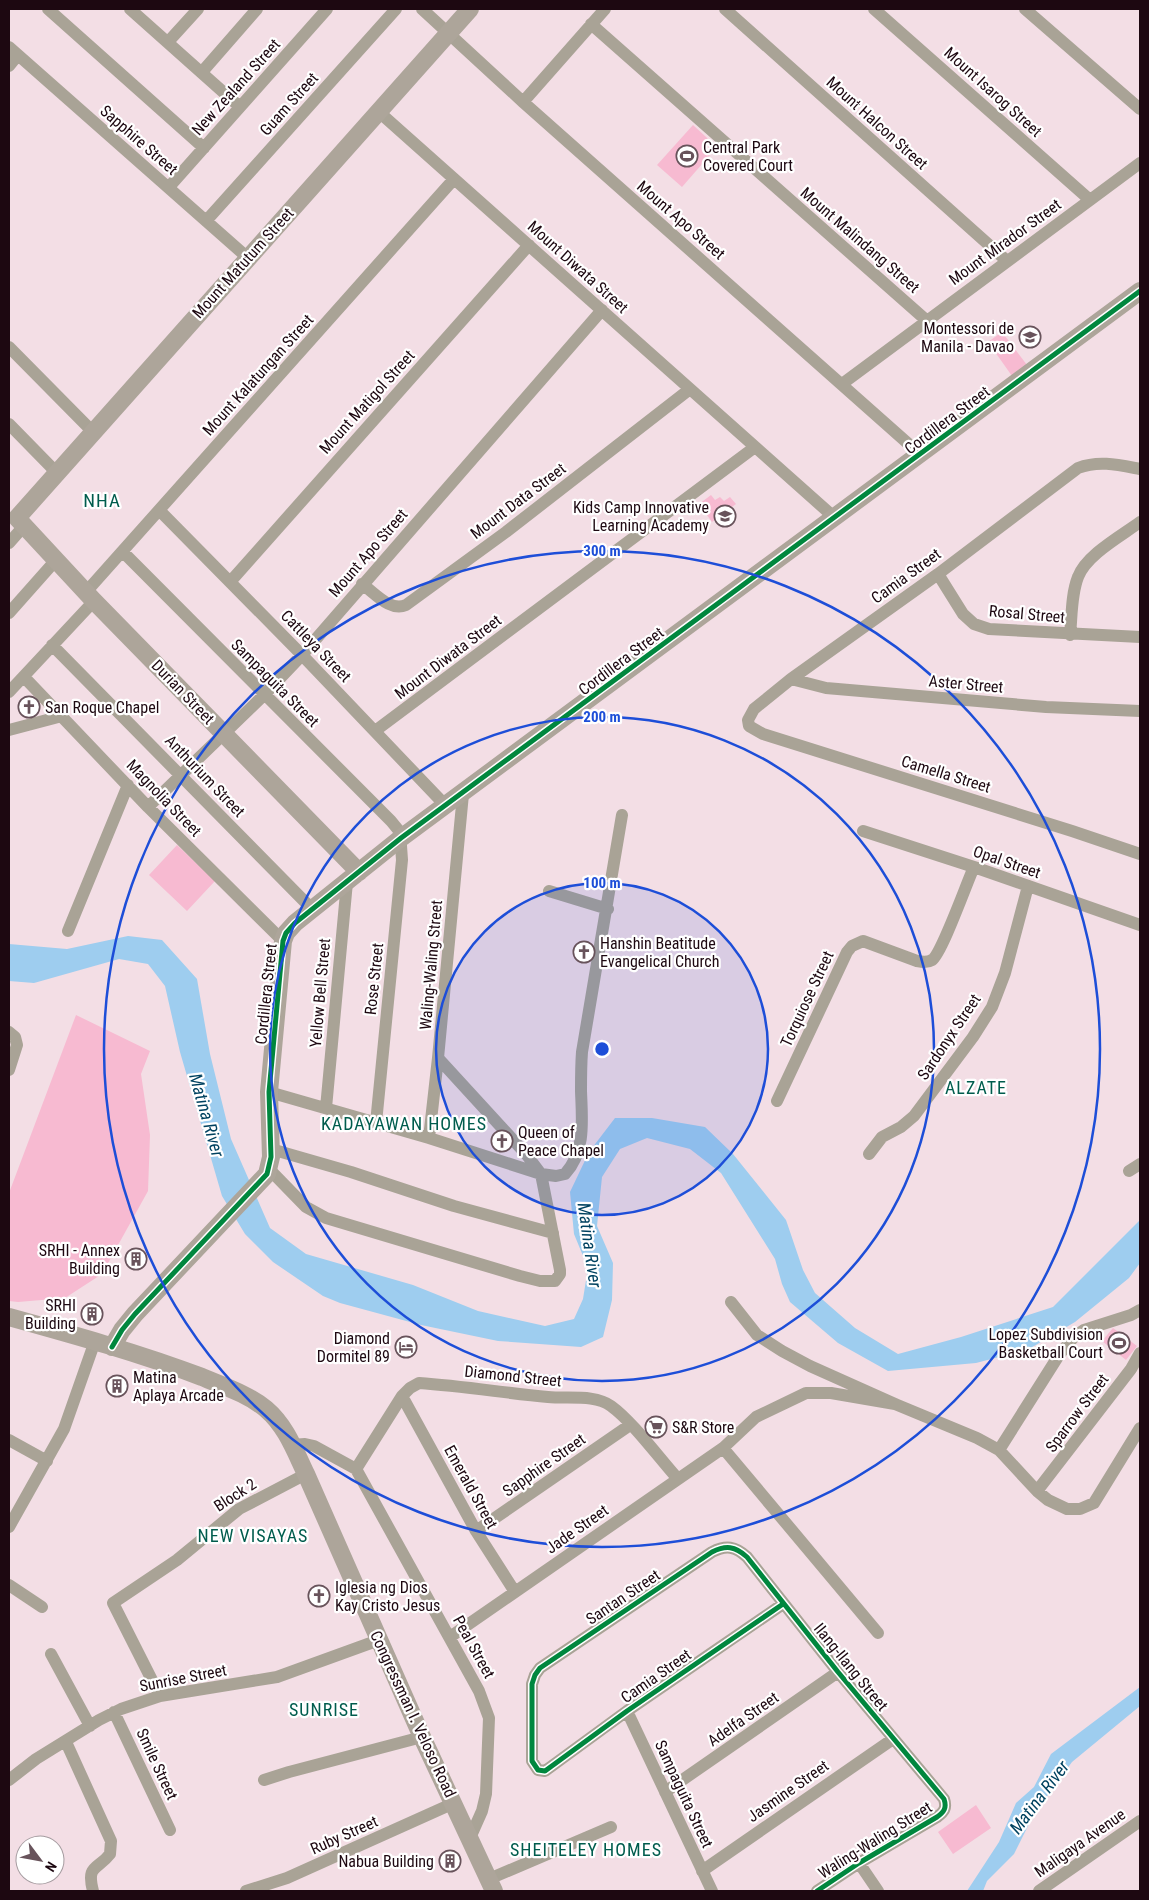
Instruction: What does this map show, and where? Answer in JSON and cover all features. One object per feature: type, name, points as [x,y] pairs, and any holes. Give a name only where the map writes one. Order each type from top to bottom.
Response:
[{"type":"street","points":[[48,9],[204,148]]},
{"type":"street","points":[[168,42],[198,9]]},
{"type":"street","points":[[202,72],[257,9]]},
{"type":"street","name":"New Zealand Street","points":[[168,188],[327,9]]},
{"type":"street","name":"Guam Street","points":[[206,221],[396,9]]},
{"type":"street","name":"Mount Apo Street","points":[[422,9],[523,102],[921,455]]},
{"type":"street","name":"Mount Matutum Street","points":[[9,543],[16,518],[470,9]]},
{"type":"street","points":[[523,102],[605,9]]},
{"type":"street","name":"Mount Halcon Street","points":[[725,9],[1007,261]]},
{"type":"street","name":"Mount Isarog Street","points":[[874,9],[1090,200]]},
{"type":"street","points":[[1025,9],[1140,109]]},
{"type":"street","points":[[133,10],[240,107]]},
{"type":"street","name":"Mount Malindang Street","points":[[592,24],[926,320]]},
{"type":"street","points":[[9,66],[13,51]]},
{"type":"street","name":"Sapphire Street","points":[[13,51],[248,258]]},
{"type":"street","name":"Mount Diwata Street","points":[[379,112],[835,518]]},
{"type":"street","name":"Mount Mirador Street","points":[[842,384],[1140,163]]},
{"type":"street","name":"Mount Kalatungan Street","points":[[9,692],[52,645],[123,552],[454,179]]},
{"type":"street","name":"Mount Matigol Street","points":[[230,582],[529,245]]},
{"type":"street","name":"Cordillera Street","points":[[266,1175],[271,1149],[269,1092],[283,941],[290,928],[401,838],[464,794],[1140,291]]},
{"type":"street","name":"Mount Apo Street","points":[[148,807],[264,695],[302,655],[602,310]]},
{"type":"street","points":[[9,347],[93,432]]},
{"type":"street","name":"Mount Data Street","points":[[362,584],[389,605],[395,607],[406,605],[506,532],[690,389]]},
{"type":"street","points":[[9,424],[56,473]]},
{"type":"street","name":"Mount Diwata Street","points":[[375,731],[755,447]]},
{"type":"street","name":"Camia Street","points":[[748,720],[754,709],[791,679],[938,574],[1078,468],[1088,464],[1110,463],[1140,470]]},
{"type":"street","name":"Cattleya Street","points":[[160,510],[446,806]]},
{"type":"street","name":"Durian Street","points":[[16,518],[90,597],[224,733],[353,877]]},
{"type":"street","points":[[1070,635],[1075,588],[1078,575],[1084,565],[1093,556],[1140,522]]},
{"type":"street","name":"Sampaguita Street","points":[[123,552],[391,821],[400,832],[401,838]]},
{"type":"street","points":[[9,613],[56,560]]},
{"type":"street","name":"Rosal Street","points":[[938,574],[963,614],[974,624],[989,629],[1070,635],[1140,637]]},
{"type":"street","name":"Anthurium Street","points":[[52,645],[312,909]]},
{"type":"street","name":"Magnolia Street","points":[[24,677],[148,807],[283,941]]},
{"type":"street","name":"Aster Street","points":[[791,679],[826,688],[1046,707],[1140,711]]},
{"type":"street","points":[[9,730],[62,716]]},
{"type":"street","name":"Camella Street","points":[[748,720],[749,726],[763,734],[1140,854]]},
{"type":"street","points":[[68,931],[128,785]]},
{"type":"street","name":"Waling-Waling Street","points":[[429,1138],[464,794]]},
{"type":"street","points":[[269,1092],[429,1138],[541,1174],[556,1176],[565,1174],[573,1163],[580,1143],[582,1052],[608,909],[622,815]]},
{"type":"street","name":"Opal Street","points":[[863,831],[974,867],[1140,925]]},
{"type":"street","name":"Rose Street","points":[[376,1123],[402,860],[401,838]]},
{"type":"street","name":"Torquiose Street","points":[[777,1101],[847,952],[852,946],[863,941],[917,961],[926,962],[932,960],[941,947],[974,867]]},
{"type":"street","name":"Yellow Bell Street","points":[[326,1108],[353,877]]},
{"type":"street","name":"Sardonyx Street","points":[[869,1154],[882,1137],[901,1127],[914,1116],[983,1022],[999,990],[1028,886]]},
{"type":"street","points":[[549,892],[608,909]]},
{"type":"street","points":[[9,1032],[18,1045],[9,1070]]},
{"type":"street","points":[[112,1346],[135,1314],[266,1175],[306,1207],[326,1218],[540,1281],[552,1282],[555,1280],[560,1274],[541,1174],[526,1154],[438,1058]]},
{"type":"street","points":[[271,1149],[351,1172],[454,1206],[552,1233]]},
{"type":"street","points":[[1129,1170],[1140,1164]]},
{"type":"street","points":[[731,1302],[757,1335],[771,1345],[810,1366],[894,1404],[977,1438],[998,1449],[1048,1500],[1067,1509],[1080,1509],[1091,1506],[1140,1428]]},
{"type":"street","points":[[998,1449],[1059,1354],[1074,1337],[1084,1330],[1131,1315],[1140,1310]]},
{"type":"street","name":"Congressman I. Veloso Road","points":[[9,1317],[112,1346],[185,1371],[254,1400],[277,1420],[286,1432],[306,1474],[422,1737],[492,1885]]},
{"type":"street","points":[[9,1527],[64,1429],[95,1341]]},
{"type":"street","name":"Sparrow Street","points":[[1038,1491],[1131,1369],[1140,1353]]},
{"type":"street","name":"Diamond Street","points":[[356,1469],[402,1396],[410,1388],[420,1383],[550,1398],[595,1400],[612,1406],[678,1479]]},
{"type":"street","name":"Jade Street","points":[[450,1637],[723,1448],[756,1417],[806,1393],[830,1393],[894,1404]]},
{"type":"street","name":"Emerald Street","points":[[402,1396],[476,1532],[515,1592]]},
{"type":"street","name":"Sapphire Street","points":[[476,1532],[630,1425]]},
{"type":"street","points":[[9,1440],[47,1461]]},
{"type":"street","points":[[292,1445],[305,1444],[314,1446],[356,1469]]},
{"type":"street","points":[[723,1448],[878,1633]]},
{"type":"street","name":"Peal Street","points":[[356,1469],[480,1691],[487,1708],[489,1718],[486,1794],[482,1811],[470,1838]]},
{"type":"street","name":"Block 2","points":[[160,1696],[114,1603],[177,1560],[239,1509],[306,1474]]},
{"type":"street","name":"Santan Street","points":[[545,1771],[538,1770],[532,1761],[532,1684],[540,1668],[703,1558],[722,1547],[729,1547]]},
{"type":"street","name":"Ilang-Ilang Street","points":[[729,1547],[740,1551],[747,1557],[838,1672],[944,1799],[945,1809]]},
{"type":"street","points":[[9,1585],[42,1607]]},
{"type":"street","name":"Camia Street","points":[[545,1771],[627,1710],[783,1604]]},
{"type":"street","name":"Sunrise Street","points":[[9,1780],[36,1759],[114,1712],[160,1696],[277,1677],[379,1640]]},
{"type":"street","points":[[51,1654],[90,1726]]},
{"type":"street","name":"Adelfa Street","points":[[666,1792],[838,1672]]},
{"type":"street","name":"Sampaguita Street","points":[[627,1710],[712,1891]]},
{"type":"street","name":"Smile Street","points":[[114,1712],[170,1830]]},
{"type":"street","points":[[264,1780],[422,1737]]},
{"type":"street","name":"Jasmine Street","points":[[702,1871],[893,1739]]},
{"type":"street","points":[[66,1742],[111,1841],[110,1854],[95,1867],[91,1874],[90,1881],[93,1891]]},
{"type":"street","name":"Ruby Street","points":[[246,1891],[287,1878],[454,1803]]},
{"type":"street","name":"Waling-Waling Street","points":[[817,1891],[859,1862],[937,1817],[945,1809]]},
{"type":"street","name":"Maligaya Avenue","points":[[1039,1891],[1140,1821]]},
{"type":"street","points":[[492,1885],[612,1827]]},
{"type":"street","points":[[859,1862],[878,1891]]},
{"type":"shaded area","name":"Central Park Covered Court","points":[[693,125],[717,147],[682,187],[657,165]]},
{"type":"shaded area","points":[[1002,332],[1027,365],[1012,376],[988,342]]},
{"type":"shaded area","points":[[711,495],[715,500],[720,497],[724,501],[730,497],[736,504],[712,522],[699,504]]},
{"type":"shaded area","points":[[177,845],[215,881],[187,911],[149,875]]},
{"type":"shaded area","points":[[76,1015],[150,1051],[141,1074],[150,1135],[148,1191],[102,1274],[65,1298],[9,1301],[9,1193]]},
{"type":"shaded area","name":"Lopez Subdivision Basketball Court","points":[[1113,1328],[1137,1346],[1126,1360],[1102,1341]]},
{"type":"shaded area","points":[[976,1805],[991,1828],[953,1854],[938,1832]]},
{"type":"water","name":"Matina River","points":[[128,936],[162,940],[197,979],[210,1054],[231,1139],[270,1228],[306,1254],[413,1285],[478,1311],[545,1326],[574,1319],[583,1299],[588,1268],[574,1234],[570,1192],[589,1152],[615,1118],[652,1118],[705,1127],[733,1154],[786,1220],[803,1270],[815,1293],[855,1328],[898,1354],[961,1337],[1053,1307],[1140,1220],[1140,1263],[1129,1278],[1075,1322],[1029,1349],[976,1363],[888,1371],[838,1343],[790,1302],[782,1284],[775,1259],[721,1173],[690,1149],[647,1138],[620,1149],[602,1177],[597,1226],[613,1263],[612,1300],[603,1337],[581,1347],[498,1341],[421,1325],[340,1303],[323,1296],[273,1262],[245,1234],[222,1196],[180,1052],[165,986],[148,964],[119,959],[34,983],[9,981],[9,944],[67,949]]},
{"type":"water","name":"Matina River","points":[[1140,1687],[1140,1706],[1072,1762],[1034,1814],[1014,1854],[987,1881],[983,1891],[967,1891],[999,1842],[1016,1803],[1034,1787],[1051,1754]]},
{"type":"cycle path","points":[[112,1347],[122,1330],[135,1314],[267,1174],[271,1157],[269,1092],[283,941],[286,933],[295,923],[401,838],[1140,291]]},
{"type":"cycle path","points":[[783,1604],[627,1711],[545,1771],[538,1770],[532,1761],[532,1684],[540,1668],[712,1552],[722,1548],[734,1549],[747,1557],[838,1672],[945,1802],[944,1810],[937,1817],[859,1863],[817,1891]]},
{"type":"place","name":"Central Park Covered Court","points":[[687,156]]},
{"type":"place","name":"Montessori de Manila - Davao","points":[[1030,337]]},
{"type":"place","name":"Kids Camp Innovative Learning Academy","points":[[725,516]]},
{"type":"place","name":"San Roque Chapel","points":[[29,707]]},
{"type":"place","name":"Hanshin Beatitude Evangelical Church","points":[[584,952]]},
{"type":"place","name":"Queen of Peace Chapel","points":[[502,1141]]},
{"type":"place","name":"SRHI - Annex Building","points":[[136,1259]]},
{"type":"place","name":"SRHI Building","points":[[92,1314]]},
{"type":"place","name":"Lopez Subdivision Basketball Court","points":[[1119,1343]]},
{"type":"place","name":"Diamond Dormitel 89","points":[[406,1347]]},
{"type":"place","name":"Matina Aplaya Arcade","points":[[117,1386]]},
{"type":"place","name":"S&R Store","points":[[656,1427]]},
{"type":"place","name":"Iglesia ng Dios Kay Cristo Jesus","points":[[319,1596]]},
{"type":"place","name":"Nabua Building","points":[[450,1861]]},
{"type":"district","name":"NHA","points":[[102,500]]},
{"type":"district","name":"ALZATE","points":[[976,1087]]},
{"type":"district","name":"KADAYAWAN HOMES","points":[[404,1123]]},
{"type":"district","name":"NEW VISAYAS","points":[[253,1535]]},
{"type":"district","name":"SUNRISE","points":[[324,1709]]},
{"type":"district","name":"SHEITELEY HOMES","points":[[586,1849]]}]
